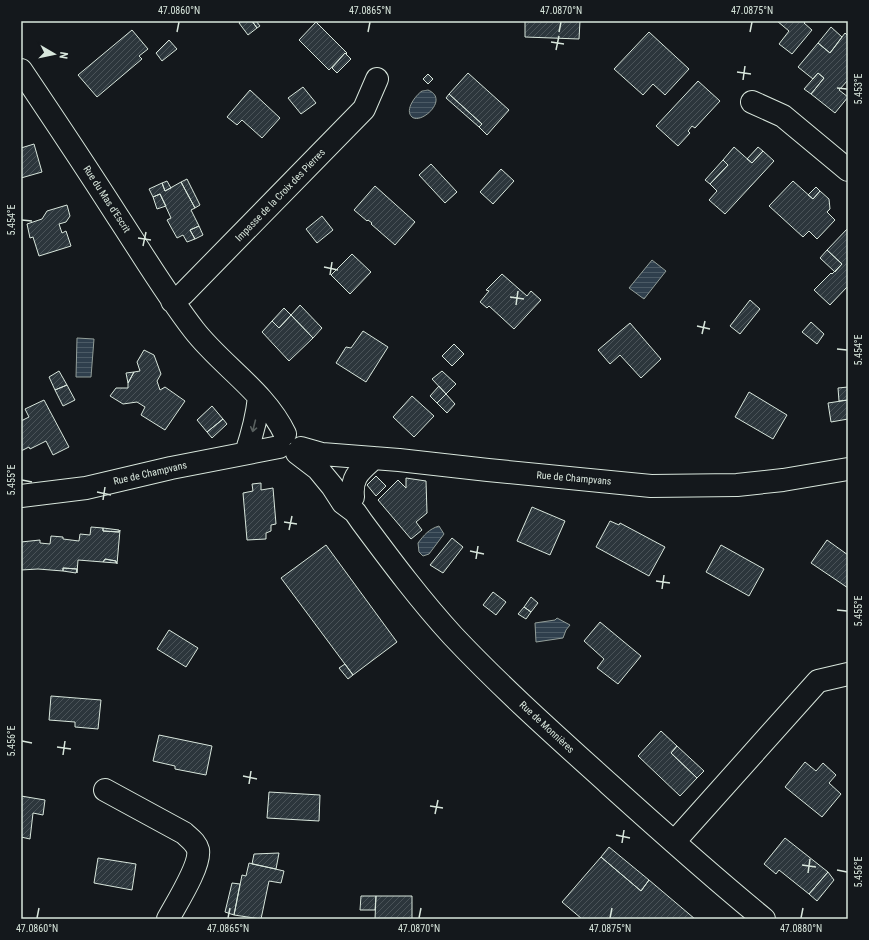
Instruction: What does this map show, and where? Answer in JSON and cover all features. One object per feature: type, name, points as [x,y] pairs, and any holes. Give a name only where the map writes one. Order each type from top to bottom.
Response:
[{"type":"street","name":"Rue du Mas d'Escrit","points":[[21,70],[82,161],[172,301],[210,349],[273,414],[290,445]]},
{"type":"street","name":"Impasse de la Croix des Pierres","points":[[172,301],[183,294],[364,109],[377,80]]},
{"type":"street","points":[[752,102],[783,116],[848,170]]},
{"type":"street","points":[[246,453],[254,427],[258,408],[258,397]]},
{"type":"street","name":"Rue de Champvans","points":[[21,496],[86,488],[170,468],[290,445],[310,451],[330,454],[651,486],[737,485],[783,480],[848,469]]},
{"type":"street","name":"Rue de Monnières","points":[[290,445],[318,469],[332,486],[343,503],[354,504]]},
{"type":"street","name":"Rue de Monnières","points":[[330,454],[362,522],[412,589],[453,636],[507,690],[674,842],[764,919]]},
{"type":"street","points":[[354,504],[353,484],[355,477],[374,458]]},
{"type":"street","points":[[674,842],[818,681],[848,674]]},
{"type":"street","points":[[105,790],[184,833],[192,840],[198,850],[197,861],[193,872],[168,919]]},
{"type":"water","points":[[428,90],[434,94],[436,99],[435,105],[427,114],[416,119],[412,117],[409,111],[412,103],[422,91]]},
{"type":"water","points":[[652,260],[666,271],[644,299],[629,288]]},
{"type":"water","points":[[77,338],[94,339],[91,377],[76,377]]},
{"type":"water","points":[[439,526],[444,534],[429,554],[423,556],[419,552],[418,543],[422,537],[432,529]]},
{"type":"water","points":[[557,618],[570,625],[563,638],[536,642],[535,623],[555,620]]},
{"type":"building","points":[[241,21],[252,21],[257,28],[248,35],[239,23]]},
{"type":"building","points":[[252,21],[256,21],[260,26],[257,28]]},
{"type":"building","points":[[525,21],[580,21],[579,39],[525,37]]},
{"type":"building","points":[[777,21],[806,21],[804,23],[812,30],[792,54],[779,44],[789,31]]},
{"type":"building","points":[[316,22],[347,53],[345,53],[329,70],[299,40]]},
{"type":"building","points":[[831,27],[842,37],[830,53],[818,43]]},
{"type":"building","points":[[132,30],[148,49],[139,56],[142,59],[97,97],[78,75]]},
{"type":"building","points":[[649,32],[689,69],[665,95],[653,84],[643,95],[614,69]]},
{"type":"building","points":[[845,33],[848,36],[848,80],[839,90],[848,97],[835,113],[811,94],[824,78],[818,73],[813,79],[798,67],[818,43],[830,53]]},
{"type":"building","points":[[169,40],[177,49],[162,61],[156,53]]},
{"type":"building","points":[[345,53],[351,59],[337,73],[332,68]]},
{"type":"building","points":[[468,73],[509,110],[487,135],[479,127],[482,124],[449,94]]},
{"type":"building","points":[[818,73],[824,78],[811,94],[804,89]]},
{"type":"building","points":[[428,74],[433,79],[428,84],[423,79]]},
{"type":"building","points":[[698,81],[720,101],[695,128],[692,126],[688,131],[690,133],[678,146],[656,126]]},
{"type":"building","points":[[303,87],[316,103],[301,114],[288,98]]},
{"type":"building","points":[[250,90],[280,118],[262,138],[242,120],[237,125],[227,117]]},
{"type":"building","points":[[449,94],[482,124],[479,127],[446,98]]},
{"type":"building","points":[[34,144],[42,172],[21,178],[21,148]]},
{"type":"building","points":[[734,147],[752,163],[763,151],[774,161],[725,214],[709,200],[717,191],[710,184],[728,165],[723,160]]},
{"type":"building","points":[[758,147],[763,151],[752,163],[747,159]]},
{"type":"building","points":[[723,160],[728,165],[710,184],[705,180]]},
{"type":"building","points":[[431,164],[457,192],[445,203],[419,175]]},
{"type":"building","points":[[501,169],[514,181],[493,204],[480,192]]},
{"type":"building","points":[[187,179],[200,205],[195,208],[181,182]]},
{"type":"building","points":[[167,181],[171,188],[165,191],[162,183]]},
{"type":"building","points":[[793,181],[813,199],[820,191],[829,199],[830,209],[827,212],[835,220],[817,239],[809,231],[803,237],[769,206]]},
{"type":"building","points":[[181,182],[195,208],[191,210],[199,226],[190,230],[195,239],[187,242],[183,235],[177,238],[167,220],[171,218],[160,194],[153,197],[149,189],[162,183],[165,191]]},
{"type":"building","points":[[375,186],[415,222],[395,245],[371,224],[372,223],[368,220],[367,221],[354,210]]},
{"type":"building","points":[[816,187],[820,191],[813,199],[808,195]]},
{"type":"building","points":[[160,194],[166,206],[157,209],[153,197]]},
{"type":"building","points":[[67,205],[70,216],[66,222],[59,224],[62,233],[66,231],[71,246],[39,256],[33,237],[30,238],[27,224],[42,219],[47,211]]},
{"type":"building","points":[[322,216],[333,230],[317,243],[306,229]]},
{"type":"building","points":[[199,226],[203,235],[195,239],[190,230]]},
{"type":"building","points":[[848,228],[848,288],[847,287],[830,305],[814,290],[842,264],[827,250]]},
{"type":"building","points":[[827,250],[842,264],[835,272],[820,258]]},
{"type":"building","points":[[352,254],[371,272],[350,294],[331,275]]},
{"type":"building","points":[[502,274],[527,296],[531,291],[541,300],[514,329],[489,306],[487,308],[480,302],[489,291],[486,290]]},
{"type":"building","points":[[750,300],[760,309],[740,334],[730,326]]},
{"type":"building","points":[[300,305],[322,328],[313,338],[291,315]]},
{"type":"building","points":[[284,308],[291,315],[279,328],[272,321]]},
{"type":"building","points":[[291,315],[313,338],[289,361],[262,332],[272,321],[279,328]]},
{"type":"building","points":[[811,322],[824,334],[817,344],[802,332]]},
{"type":"building","points":[[630,323],[661,359],[641,378],[620,355],[610,364],[598,350]]},
{"type":"building","points":[[363,331],[388,347],[366,382],[336,363],[346,347],[351,348]]},
{"type":"building","points":[[454,344],[464,354],[452,366],[442,356]]},
{"type":"building","points":[[144,350],[154,355],[161,374],[157,381],[160,390],[165,387],[185,401],[165,430],[141,415],[145,407],[137,402],[123,404],[110,396],[116,388],[128,388],[128,383],[134,372],[140,371],[137,362]]},
{"type":"building","points":[[59,371],[67,385],[55,390],[49,377]]},
{"type":"building","points":[[442,371],[456,384],[446,394],[432,379]]},
{"type":"building","points":[[134,372],[128,383],[126,373]]},
{"type":"building","points":[[67,385],[75,400],[63,406],[55,390]]},
{"type":"building","points":[[439,386],[446,394],[437,403],[430,396]]},
{"type":"building","points":[[848,387],[848,400],[839,401],[838,388]]},
{"type":"building","points":[[749,392],[787,415],[773,439],[735,417]]},
{"type":"building","points":[[446,394],[455,404],[447,413],[437,403]]},
{"type":"building","points":[[412,396],[434,416],[414,437],[393,417]]},
{"type":"building","points":[[44,400],[69,447],[53,455],[46,441],[30,449],[29,447],[21,451],[21,421],[29,417],[25,409]]},
{"type":"building","points":[[848,400],[848,419],[831,422],[828,403]]},
{"type":"building","points":[[212,406],[223,419],[207,432],[197,420]]},
{"type":"building","points":[[223,419],[227,424],[212,438],[207,432]]},
{"type":"building","points":[[376,476],[386,486],[376,496],[367,485]]},
{"type":"building","points":[[406,478],[426,481],[427,513],[416,522],[422,530],[411,539],[378,500],[398,480],[406,488]]},
{"type":"building","points":[[261,483],[261,490],[273,488],[276,524],[271,525],[271,531],[266,533],[266,539],[247,540],[243,493],[253,491],[252,484]]},
{"type":"building","points":[[532,507],[565,521],[550,555],[517,541]]},
{"type":"building","points":[[610,521],[619,525],[620,523],[665,547],[649,576],[596,547]]},
{"type":"building","points":[[91,527],[103,528],[103,531],[119,532],[120,530],[117,564],[116,561],[105,559],[103,562],[78,560],[77,573],[77,569],[63,568],[63,571],[38,569],[21,570],[21,542],[40,540],[40,543],[50,544],[51,536],[79,541],[80,534],[90,535]]},
{"type":"building","points":[[103,528],[119,530],[119,532],[103,531]]},
{"type":"building","points":[[452,538],[463,547],[443,573],[430,565]]},
{"type":"building","points":[[827,540],[848,555],[848,588],[811,563]]},
{"type":"building","points":[[326,545],[397,642],[353,675],[281,578]]},
{"type":"building","points":[[721,545],[764,569],[749,596],[706,572]]},
{"type":"building","points":[[105,559],[116,561],[116,563],[103,562]]},
{"type":"building","points":[[63,568],[77,569],[76,573],[63,571]]},
{"type":"building","points":[[493,592],[506,602],[496,615],[483,605]]},
{"type":"building","points":[[531,597],[538,603],[531,612],[524,607]]},
{"type":"building","points":[[524,607],[531,612],[526,619],[518,614]]},
{"type":"building","points":[[600,622],[641,656],[618,684],[597,668],[604,659],[584,641]]},
{"type":"building","points":[[169,630],[198,648],[186,667],[157,649]]},
{"type":"building","points":[[345,664],[353,675],[348,679],[339,668]]},
{"type":"building","points":[[51,696],[101,700],[98,729],[75,727],[75,722],[49,720]]},
{"type":"building","points":[[661,731],[677,746],[671,753],[697,778],[680,796],[638,756]]},
{"type":"building","points":[[159,735],[212,746],[206,775],[175,769],[175,766],[153,761]]},
{"type":"building","points":[[677,746],[704,771],[697,778],[671,753]]},
{"type":"building","points":[[805,762],[816,771],[823,763],[836,775],[829,783],[841,794],[822,817],[785,787]]},
{"type":"building","points":[[269,792],[320,795],[319,821],[267,818]]},
{"type":"building","points":[[21,796],[45,800],[43,815],[33,813],[30,839],[21,837]]},
{"type":"building","points":[[785,838],[828,872],[809,894],[779,870],[776,874],[764,864]]},
{"type":"building","points":[[609,847],[649,880],[641,891],[601,857]]},
{"type":"building","points":[[279,853],[276,869],[252,864],[254,854]]},
{"type":"building","points":[[601,857],[641,891],[649,880],[695,919],[582,919],[562,902]]},
{"type":"building","points":[[98,858],[136,864],[132,890],[94,883]]},
{"type":"building","points":[[249,863],[284,871],[281,883],[269,881],[261,919],[234,915],[242,875],[246,876]]},
{"type":"building","points":[[828,872],[834,880],[817,901],[809,894]]},
{"type":"building","points":[[232,883],[240,884],[234,915],[225,912]]},
{"type":"building","points":[[361,896],[376,896],[375,910],[360,910]]},
{"type":"building","points":[[376,896],[412,896],[412,919],[375,919]]}]
